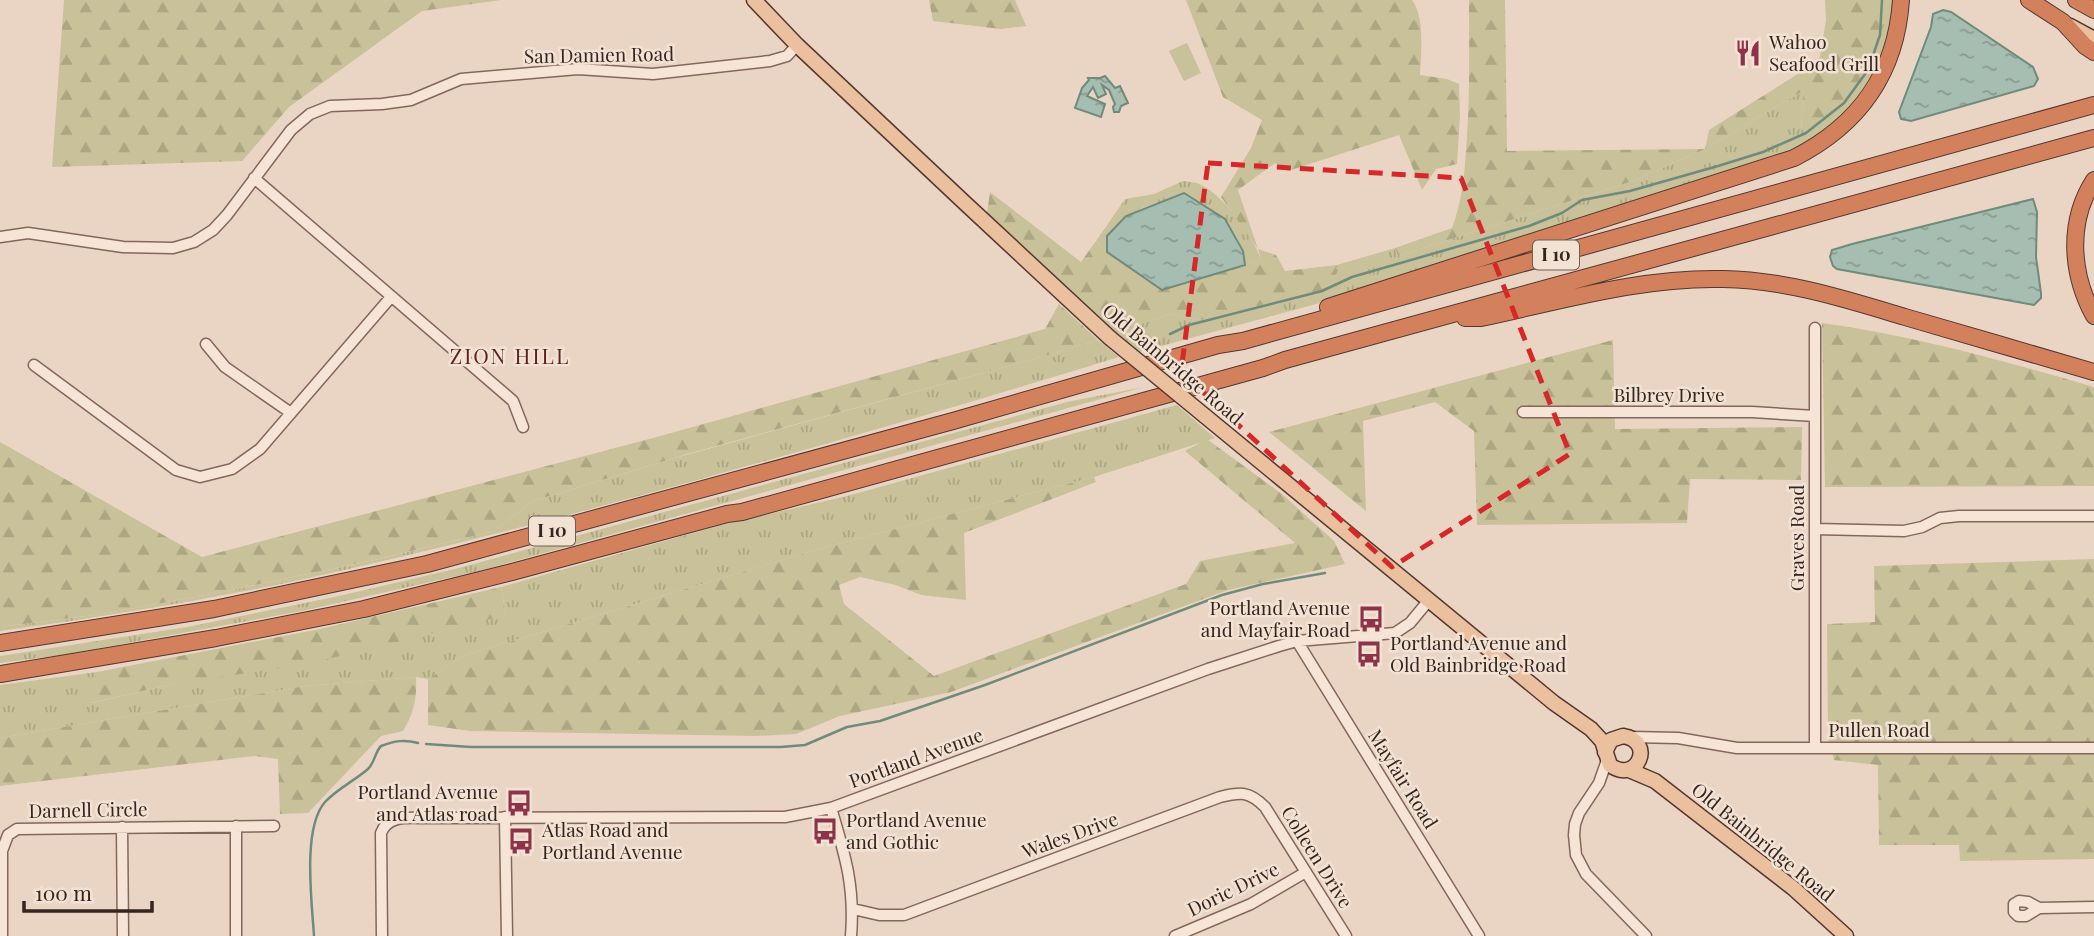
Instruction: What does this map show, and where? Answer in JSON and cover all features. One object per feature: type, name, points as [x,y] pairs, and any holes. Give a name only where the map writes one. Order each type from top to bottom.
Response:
[{"type":"highway","points":[[1219,345],[1241,331],[1345,302],[1794,158],[1832,135],[1851,119],[1864,103],[1890,57],[1898,32],[1901,0]]},
{"type":"highway","points":[[2029,0],[2063,22],[2094,52]]},
{"type":"highway","points":[[2076,0],[2094,10]]},
{"type":"highway","name":"I 10","points":[[0,643],[214,609],[427,564],[2094,105]]},
{"type":"highway","name":"I 10","points":[[0,674],[324,617],[512,572],[850,483],[2094,138]]},
{"type":"highway","points":[[2094,180],[2077,222],[2074,241],[2078,278],[2094,316]]},
{"type":"highway","points":[[1431,320],[1481,318],[1672,280],[1758,280],[1818,291],[2094,372]]},
{"type":"main road","name":"Old Bainbridge Road","points":[[754,0],[797,45],[1110,338],[1554,703],[1591,729],[1602,741],[1606,756]]},
{"type":"main road","points":[[2063,22],[2094,39]]},
{"type":"main road","name":"Old Bainbridge Road","points":[[1591,729],[1615,738]]},
{"type":"main road","points":[[1631,737],[1638,743],[1640,755],[1636,765],[1625,770],[1615,769],[1606,756],[1608,744],[1615,738],[1631,737]]},
{"type":"main road","name":"Old Bainbridge Road","points":[[1640,755],[1655,781]]},
{"type":"main road","name":"Old Bainbridge Road","points":[[1625,770],[1655,781],[1793,888],[1846,936]]},
{"type":"street","name":"San Damien Road","points":[[0,237],[28,233],[123,247],[173,248],[194,242],[214,230],[291,130],[310,114],[330,106],[411,100],[461,79],[578,69],[653,74],[770,61],[787,56],[797,45]]},
{"type":"street","points":[[254,178],[513,401],[523,428]]},
{"type":"street","points":[[33,365],[176,470],[200,477],[232,469],[260,449],[391,297]]},
{"type":"street","name":"Graves Road","points":[[1815,328],[1815,748]]},
{"type":"street","points":[[206,344],[225,367],[291,413]]},
{"type":"street","name":"Bilbrey Drive","points":[[1523,412],[1752,412],[1815,415]]},
{"type":"street","points":[[1815,529],[1904,531],[1922,527],[1940,518],[1959,516],[2094,516]]},
{"type":"street","name":"Portland Avenue","points":[[382,936],[380,833],[386,824],[401,818],[785,817],[831,808],[1208,669],[1297,641],[1395,633],[1410,623],[1429,600]]},
{"type":"street","name":"Mayfair Road","points":[[1297,641],[1479,936]]},
{"type":"street","name":"Pullen Road","points":[[1631,737],[1665,737],[1723,747],[2094,748]]},
{"type":"street","points":[[1640,755],[1654,740],[1665,737]]},
{"type":"street","points":[[1606,756],[1599,783],[1579,813],[1575,824],[1576,855],[1586,874],[1646,936]]},
{"type":"street","points":[[1599,783],[1625,770]]},
{"type":"street","name":"Wales Drive","points":[[853,909],[879,915],[904,915],[1220,797],[1243,793],[1257,799]]},
{"type":"street","name":"Colleen Drive","points":[[1257,799],[1265,807],[1346,936]]},
{"type":"street","points":[[831,808],[852,889],[851,936]]},
{"type":"street","points":[[505,817],[507,936]]},
{"type":"street","name":"Darnell Circle","points":[[2,936],[2,850],[12,831],[27,828],[274,826]]},
{"type":"street","points":[[122,827],[123,936]]},
{"type":"street","points":[[236,827],[236,936]]},
{"type":"street","name":"Doric Drive","points":[[1175,936],[1251,904],[1306,872]]},
{"type":"street","points":[[2039,908],[2094,907]]},
{"type":"highlighted area","points":[[1208,163],[1461,178],[1570,454],[1392,567],[1181,372]]},
{"type":"green space","points":[[64,0],[501,0],[422,11],[289,107],[242,161],[52,167]]},
{"type":"green space","points":[[929,0],[1015,0],[1026,26],[1001,29],[933,21]]},
{"type":"green space","points":[[1186,0],[1412,0],[1421,26],[1420,75],[1447,79],[1459,84],[1457,164],[1436,169],[1422,190],[1399,135],[1288,171],[1275,163],[1238,190],[1258,249],[1221,197],[1251,148],[1262,120],[1223,97]]},
{"type":"green space","points":[[1469,0],[1505,0],[1507,151],[1705,149],[1633,181],[1398,256],[1395,248],[1452,228],[1456,217],[1463,183],[1467,137]]},
{"type":"green space","points":[[1825,0],[1881,0],[1880,33],[1870,65],[1851,93],[1828,116],[1801,136],[1803,91],[1705,149],[1709,130],[1820,57],[1826,20]]},
{"type":"green space","points":[[1881,0],[1897,0],[1895,26],[1872,87],[1808,147],[1408,279],[1139,352],[1118,334],[1173,314],[1202,320],[1333,287],[1337,265],[1395,248],[1398,256],[1633,181],[1705,149],[1803,91],[1801,136]]},
{"type":"green space","points":[[1187,43],[1201,73],[1184,81],[1169,51]]},
{"type":"green space","points":[[1183,181],[1197,183],[1208,189],[1227,206],[1244,228],[1261,260],[1245,265],[1238,240],[1225,221],[1184,194],[1142,208],[1107,236],[1107,252],[1096,241],[1125,199],[1154,194]]},
{"type":"green space","points":[[990,192],[1081,262],[1096,241],[1107,252],[1162,290],[1261,260],[1258,249],[1276,255],[1285,271],[1337,265],[1334,287],[1202,320],[1173,314],[1118,334],[987,213]]},
{"type":"green space","points":[[1059,304],[1098,340],[691,453],[533,501],[494,531],[222,592],[102,614],[0,627],[0,442],[202,557],[653,438],[1045,329]]},
{"type":"green space","points":[[1822,323],[1925,342],[2094,387],[2094,486],[1825,487]]},
{"type":"green space","points":[[1098,340],[1119,357],[852,436],[589,509],[286,583],[72,621],[0,631],[0,627],[102,614],[222,592],[375,560],[494,531],[533,501],[675,458]]},
{"type":"green space","points":[[1613,340],[1615,429],[1802,427],[1801,480],[1690,479],[1687,523],[1477,525],[1474,431],[1435,402],[1363,421],[1366,511],[1269,432]]},
{"type":"green space","points":[[1144,387],[479,571],[302,611],[62,655],[0,663],[0,656],[187,627],[459,568],[1067,402]]},
{"type":"green space","points":[[1177,405],[1215,438],[1094,477],[826,547],[465,655],[428,679],[416,677],[305,686],[0,738],[0,685],[97,672],[91,703],[506,615],[501,587],[725,524],[847,496]]},
{"type":"green space","points":[[1207,439],[1282,494],[1334,541],[1345,564],[1228,590],[951,692],[840,716],[796,734],[755,736],[470,731],[428,725],[428,679],[465,655],[826,547],[1094,477],[1096,482],[964,533],[966,600],[921,595],[896,585],[860,577],[839,585],[844,604],[934,676],[1186,584],[1200,561],[1295,543],[1185,451]]},
{"type":"green space","points":[[2094,559],[2094,859],[1960,861],[1959,845],[1879,845],[1878,765],[1834,760],[1828,738],[1827,624],[1875,622],[1874,566]]},
{"type":"green space","points":[[501,587],[506,615],[307,664],[174,684],[90,703],[97,672],[320,629]]},
{"type":"green space","points":[[416,677],[414,705],[403,731],[381,736],[308,813],[280,814],[278,759],[254,756],[0,786],[0,738],[305,686]]},
{"type":"water","points":[[1943,10],[1951,12],[2033,67],[2038,79],[2034,86],[1911,121],[1901,119],[1899,112],[1931,27],[1933,14]]},
{"type":"water","points":[[1105,76],[1115,88],[1120,86],[1128,103],[1121,106],[1119,112],[1114,112],[1115,104],[1109,90],[1102,85],[1106,94],[1098,98],[1093,87],[1087,96],[1105,104],[1101,117],[1075,108],[1088,78]]},
{"type":"water","points":[[1184,193],[1225,219],[1243,251],[1245,265],[1162,290],[1107,252],[1107,236],[1126,216]]},
{"type":"water","points":[[2033,199],[2037,212],[2036,257],[2041,293],[2041,298],[2034,305],[1837,269],[1830,257],[1832,250],[1852,244]]},
{"type":"waterway","points":[[1170,334],[1189,325],[1322,291],[1352,277],[1529,226],[1562,213],[1582,200],[1630,191],[1718,166],[1763,152],[1806,133],[1844,103],[1868,70],[1880,35],[1882,0]]},
{"type":"waterway","points":[[426,744],[471,747],[805,745],[847,727],[880,721],[985,685],[1222,595],[1263,584],[1325,573]]},
{"type":"waterway","points":[[314,936],[310,866],[313,829],[318,814],[330,797],[368,769],[381,746],[400,741],[418,743]]},
{"type":"place","name":"Wahoo Seafood Grill","points":[[1748,53]]},
{"type":"place","name":"Portland Avenue and Mayfair Road","points":[[1371,619]]},
{"type":"place","name":"Portland Avenue and Old Bainbridge Road","points":[[1369,654]]},
{"type":"place","name":"Portland Avenue and Atlas road","points":[[519,803]]},
{"type":"place","name":"Portland Avenue and Gothic","points":[[825,831]]},
{"type":"place","name":"Atlas Road and Portland Avenue","points":[[521,841]]},
{"type":"district","name":"ZION HILL","points":[[510,357]]}]
